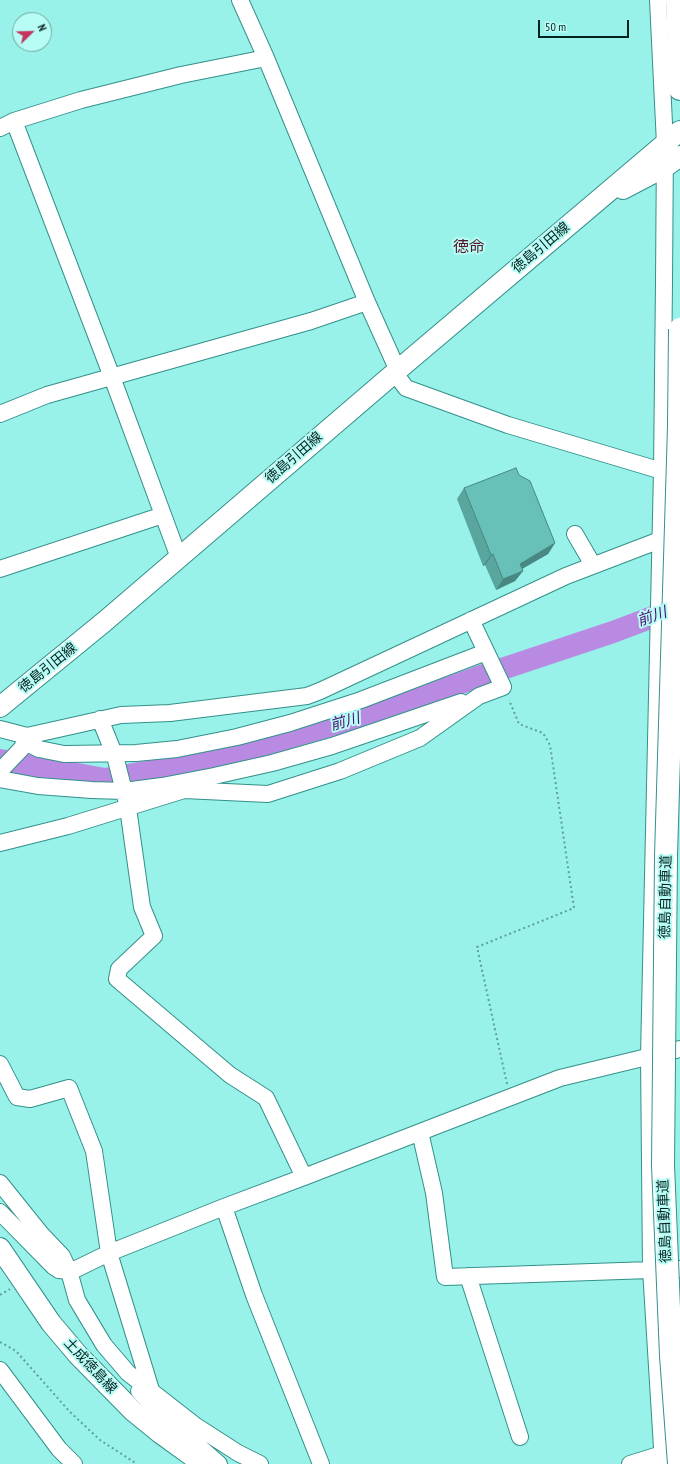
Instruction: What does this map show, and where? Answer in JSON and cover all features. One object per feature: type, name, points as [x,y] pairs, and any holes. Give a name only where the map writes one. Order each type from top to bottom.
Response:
[{"type":"highway","points":[[677,0],[680,89]]},
{"type":"highway","name":"徳島自動車道","points":[[668,1461],[671,1356],[663,1150],[666,856],[678,442],[675,328]]},
{"type":"main road","name":"徳島引田線","points":[[0,708],[104,622],[588,208],[670,156],[680,131]]},
{"type":"main road","name":"土成徳島線","points":[[0,1248],[51,1323],[78,1355],[133,1410],[160,1433],[203,1464]]},
{"type":"street","points":[[240,0],[266,58],[367,302],[394,362],[396,371],[406,388],[508,425],[662,471]]},
{"type":"street","points":[[630,1464],[668,1461],[661,1434],[651,1269],[649,1056],[662,471],[675,328],[670,156],[658,0]]},
{"type":"street","points":[[179,558],[112,377],[7,124],[81,100],[173,77],[266,58]]},
{"type":"street","points":[[0,414],[47,395],[311,320],[367,302]]},
{"type":"street","points":[[0,569],[163,515]]},
{"type":"street","points":[[0,771],[24,742],[100,719],[121,715],[170,713],[307,696],[327,688],[532,591],[660,536],[680,523]]},
{"type":"street","points":[[575,534],[593,565]]},
{"type":"street","points":[[0,779],[38,786],[124,788],[162,786],[272,763],[332,746],[479,696],[502,686],[471,620]]},
{"type":"street","points":[[0,729],[39,749],[64,754],[114,755],[177,749],[237,737],[290,723],[361,700],[487,654]]},
{"type":"street","points":[[0,843],[68,826],[184,790],[268,794],[333,774],[420,738],[479,696]]},
{"type":"street","points":[[100,719],[114,755],[124,788],[142,907],[154,936],[119,969],[117,979],[230,1075],[266,1098],[304,1177]]},
{"type":"street","points":[[0,1212],[53,1266],[59,1270],[68,1271],[224,1207],[560,1078],[680,1049]]},
{"type":"street","points":[[0,1064],[17,1097],[30,1099],[69,1088],[94,1151],[109,1253],[151,1390]]},
{"type":"street","points":[[420,1132],[434,1194],[444,1277],[680,1269]]},
{"type":"street","points":[[0,1183],[41,1234],[62,1256],[77,1300],[104,1344],[128,1373],[144,1398],[219,1464]]},
{"type":"street","points":[[224,1207],[254,1295],[321,1464]]},
{"type":"street","points":[[468,1276],[520,1437]]},
{"type":"street","points":[[0,1370],[59,1449],[74,1464]]},
{"type":"street","points":[[128,1373],[196,1426],[238,1453],[260,1464]]},
{"type":"street","points":[[661,1434],[680,1433]]},
{"type":"path","points":[[502,686],[519,724],[543,733],[550,745],[574,908],[477,947],[510,1097]]},
{"type":"path","points":[[0,1342],[16,1351],[70,1411],[100,1440],[137,1464]]},
{"type":"building","points":[[516,468],[519,475],[530,481],[555,543],[520,564],[523,571],[503,579],[493,554],[491,555],[464,488]]},
{"type":"waterway","name":"前川","points":[[0,760],[105,779],[212,760],[395,707],[478,677],[613,632],[679,607]]},
{"type":"district","name":"徳命","points":[[469,247]]}]
